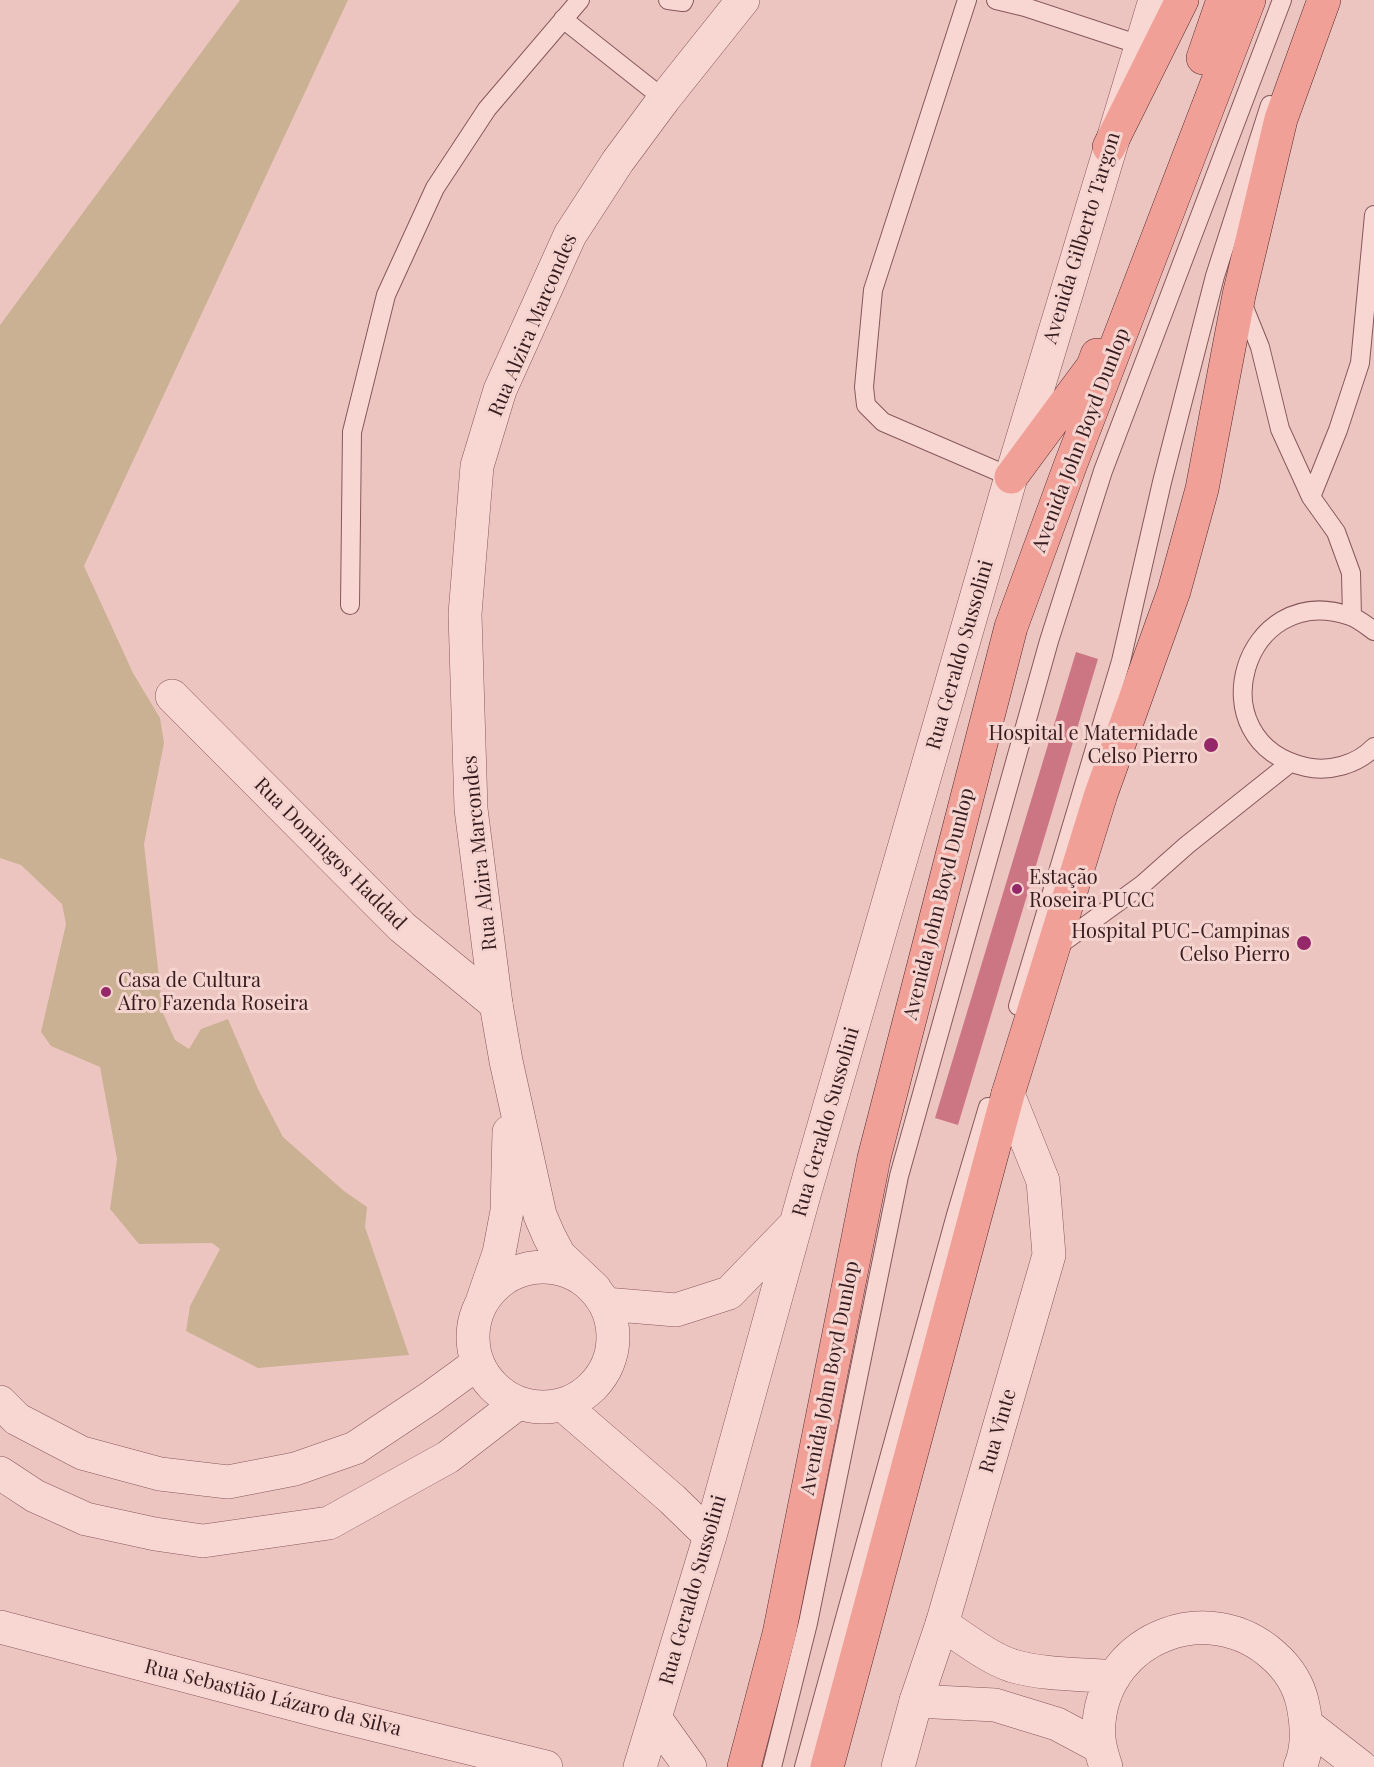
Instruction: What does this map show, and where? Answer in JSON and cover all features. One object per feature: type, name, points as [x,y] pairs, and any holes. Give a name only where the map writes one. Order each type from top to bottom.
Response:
[{"type":"main road","points":[[1109,147],[1182,0]]},
{"type":"main road","points":[[1011,477],[1093,366],[1176,138],[1223,0]]},
{"type":"main road","name":"Avenida John Boyd Dunlop","points":[[744,1767],[793,1628],[874,1158],[1011,627],[1078,444],[1249,0]]},
{"type":"main road","points":[[827,1767],[852,1633],[1008,1094],[1101,794],[1174,591],[1202,489],[1239,295],[1281,119],[1324,0]]},
{"type":"street","name":"Rua Alzira Marcondes","points":[[600,1297],[559,1255],[540,1215],[506,1061],[496,1004],[471,809],[465,614],[477,466],[500,390],[570,235],[618,161],[743,0]]},
{"type":"street","name":"Avenida Gilberto Targon","points":[[1011,477],[1155,0]]},
{"type":"street","name":"Rua Geraldo Sussolini","points":[[640,1767],[710,1536],[796,1223],[1011,477]]},
{"type":"street","name":"Rua Domingos Haddad","points":[[172,696],[402,927],[496,1004]]},
{"type":"street","name":"Rua Alzira Marcondes","points":[[480,1308],[499,1253],[507,1211],[509,1142],[506,1061]]},
{"type":"street","name":"Rua Vinte","points":[[898,1767],[1049,1256],[1042,1181],[1008,1094]]},
{"type":"street","points":[[600,1297],[676,1310],[729,1293],[796,1223]]},
{"type":"street","points":[[533,1268],[556,1268],[577,1276],[600,1297],[611,1321],[613,1338],[611,1356],[604,1372],[593,1387],[579,1398],[562,1405],[540,1407],[518,1403],[501,1394],[488,1380],[478,1363],[474,1345],[475,1326],[480,1308],[493,1289],[511,1275],[533,1268]]},
{"type":"street","points":[[0,1402],[17,1419],[82,1453],[160,1474],[228,1482],[295,1469],[355,1448],[478,1363]]},
{"type":"street","points":[[0,1473],[35,1496],[86,1519],[155,1534],[203,1541],[329,1523],[448,1457],[518,1403]]},
{"type":"street","points":[[562,1405],[657,1486],[710,1536]]},
{"type":"street","points":[[942,1624],[988,1654],[1012,1666],[1040,1671],[1114,1677]]},
{"type":"street","name":"Rua Sebastião Lázaro da Silva","points":[[0,1627],[327,1713],[546,1767]]},
{"type":"street","points":[[1103,1757],[1099,1723],[1102,1707],[1114,1677],[1136,1652],[1164,1634],[1196,1627],[1229,1630],[1259,1643],[1284,1665],[1301,1693],[1307,1725],[1304,1758],[1300,1767]]},
{"type":"street","points":[[916,1701],[995,1705],[1057,1724],[1103,1757]]},
{"type":"street","points":[[655,1719],[690,1767]]},
{"type":"street","points":[[1307,1725],[1361,1767]]},
{"type":"lane","points":[[350,605],[352,432],[386,294],[435,188],[487,109],[580,0]]},
{"type":"lane","points":[[668,0],[683,2],[684,0]]},
{"type":"lane","points":[[967,0],[873,290],[864,387],[866,405],[883,422],[1011,477]]},
{"type":"lane","points":[[996,0],[1026,7],[1140,45]]},
{"type":"lane","points":[[772,1767],[793,1628],[899,1176],[1049,641],[1103,471],[1282,0]]},
{"type":"lane","points":[[804,1767],[852,1633],[956,1215],[1121,661],[1162,482],[1215,276],[1266,116],[1308,0]]},
{"type":"lane","points":[[563,19],[664,99]]},
{"type":"lane","points":[[1311,497],[1338,430],[1360,363],[1374,215]]},
{"type":"lane","points":[[1239,295],[1260,348],[1280,429],[1311,497],[1336,532],[1351,573],[1352,616]]},
{"type":"lane","points":[[1372,752],[1344,766],[1317,769],[1290,763],[1267,747],[1250,726],[1242,700],[1244,672],[1255,647],[1274,626],[1298,614],[1325,610],[1352,616],[1374,631]]},
{"type":"lane","points":[[1052,951],[1143,884],[1187,845],[1290,763]]},
{"type":"shaded area","points":[[240,0],[348,0],[84,566],[133,673],[160,718],[164,743],[144,844],[163,1013],[175,1040],[189,1049],[201,1029],[228,1019],[258,1089],[283,1137],[344,1191],[367,1207],[365,1227],[409,1355],[258,1368],[186,1331],[190,1306],[220,1249],[212,1243],[139,1244],[110,1209],[117,1159],[100,1067],[51,1046],[41,1032],[66,924],[62,904],[21,865],[0,858],[0,325]]},
{"type":"building","name":"Estação Roseira PUCC","points":[[1076,652],[1098,659],[958,1125],[935,1118]]},
{"type":"place","name":"Hospital e Maternidade Celso Pierro","points":[[1211,745]]},
{"type":"place","name":"Estação Roseira PUCC","points":[[1017,889]]},
{"type":"place","name":"Hospital PUC-Campinas Celso Pierro","points":[[1304,943]]},
{"type":"place","name":"Casa de Cultura Afro Fazenda Roseira","points":[[106,992]]}]
